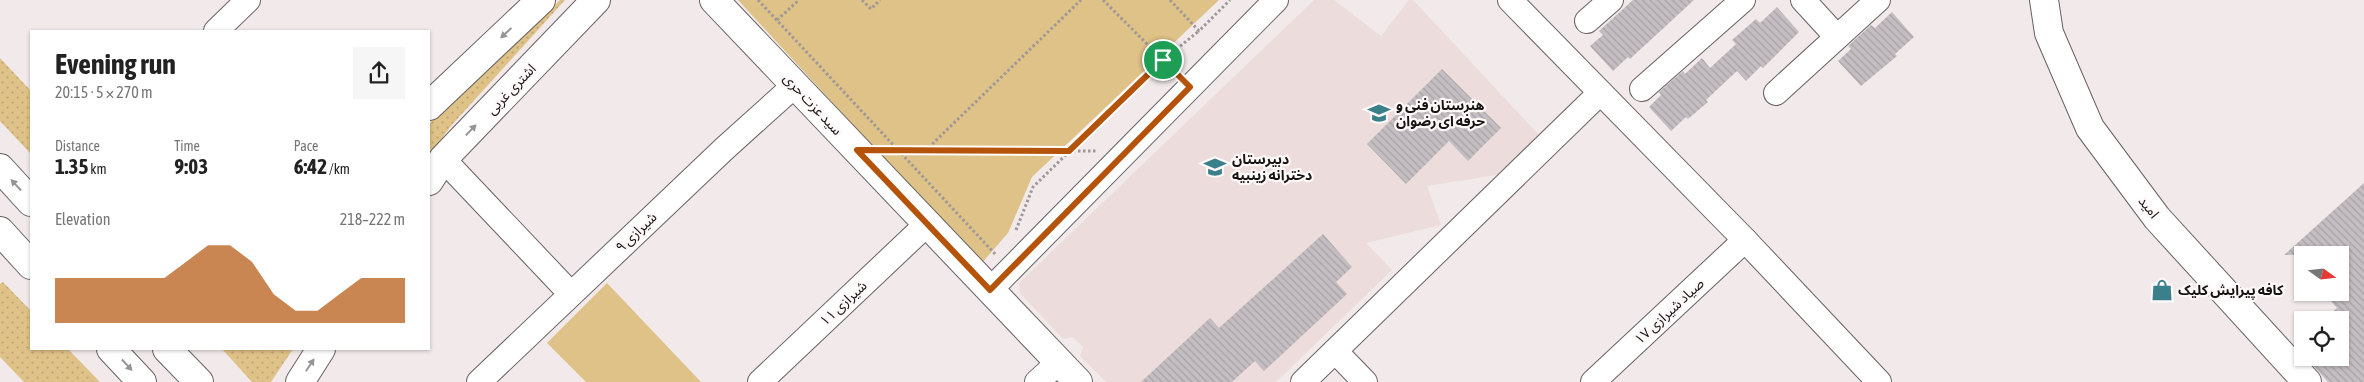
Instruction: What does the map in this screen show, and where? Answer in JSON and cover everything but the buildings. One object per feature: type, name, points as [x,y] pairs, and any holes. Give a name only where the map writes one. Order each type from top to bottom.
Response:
[{"type":"street","points":[[217,30],[248,0]]},
{"type":"street","points":[[430,105],[541,0]]},
{"type":"street","name":"اشتری غربی","points":[[436,170],[596,0]]},
{"type":"street","name":"سید عزت حری","points":[[714,0],[1078,382]]},
{"type":"street","points":[[990,290],[1276,0]]},
{"type":"street","points":[[1510,0],[1745,240],[1879,382]]},
{"type":"street","points":[[1587,21],[1611,0]]},
{"type":"street","points":[[1642,89],[1743,0]]},
{"type":"street","points":[[1803,0],[1838,37]]},
{"type":"street","points":[[1776,93],[1878,0]]},
{"type":"street","name":"امید","points":[[2044,0],[2049,33],[2090,128],[2157,218],[2307,382]]},
{"type":"street","name":"شیرازی ۹","points":[[479,382],[795,85]]},
{"type":"street","points":[[1303,382],[1600,93]]},
{"type":"street","points":[[0,168],[30,201]]},
{"type":"street","points":[[436,170],[571,294]]},
{"type":"street","name":"شیرازی ۱۱","points":[[760,382],[927,224]]},
{"type":"street","name":"صیاد شیرازی ۱۷","points":[[1594,382],[1745,240]]},
{"type":"street","points":[[3,241],[30,263]]},
{"type":"street","points":[[112,350],[142,382]]},
{"type":"street","points":[[170,350],[199,382]]},
{"type":"street","points":[[300,382],[320,350]]},
{"type":"street","points":[[1335,351],[1365,382]]},
{"type":"street","points":[[1037,382],[1059,362]]},
{"type":"path","points":[[758,0],[1010,270]]},
{"type":"path","points":[[777,20],[799,0]]},
{"type":"path","points":[[862,0],[870,9],[880,0]]},
{"type":"path","points":[[925,151],[1081,0]]},
{"type":"path","points":[[1102,0],[1190,87]]},
{"type":"path","points":[[1170,0],[1199,30]]},
{"type":"path","points":[[1014,236],[1033,188],[1163,60],[1199,30],[1230,0]]},
{"type":"path","points":[[857,150],[1127,152]]},
{"type":"path","points":[[992,251],[1000,246]]},
{"type":"shaded area","points":[[560,0],[565,0],[450,127],[430,156],[430,123]]},
{"type":"shaded area","points":[[738,0],[1219,0],[1032,177],[1008,233],[981,264]]},
{"type":"shaded area","points":[[1314,0],[1334,0],[1381,36],[1409,0],[1413,0],[1540,136],[1497,175],[1427,186],[1441,225],[1366,243],[1392,270],[1276,382],[1106,382],[1080,356],[1083,347],[1073,337],[1063,339],[1020,293],[1019,283]]},
{"type":"shaded area","points":[[0,58],[30,90],[30,153],[0,121]]},
{"type":"shaded area","points":[[3,282],[30,310],[30,350],[69,350],[100,382],[24,382],[0,357],[0,284]]},
{"type":"shaded area","points":[[607,283],[701,382],[586,382],[547,343]]},
{"type":"shaded area","points":[[223,350],[292,350],[271,382],[252,382]]},
{"type":"place","name":"هنرستان فنی و حرفه ای رضوان","points":[[1379,113]]},
{"type":"place","name":"دبیرستان دخترانه زینبیه","points":[[1215,167]]},
{"type":"place","name":"کافه پیرایش کلیک","points":[[2162,290]]},
{"type":"route","points":[[1163,60],[1190,87],[990,290],[857,150],[1069,151],[1163,60]]}]
